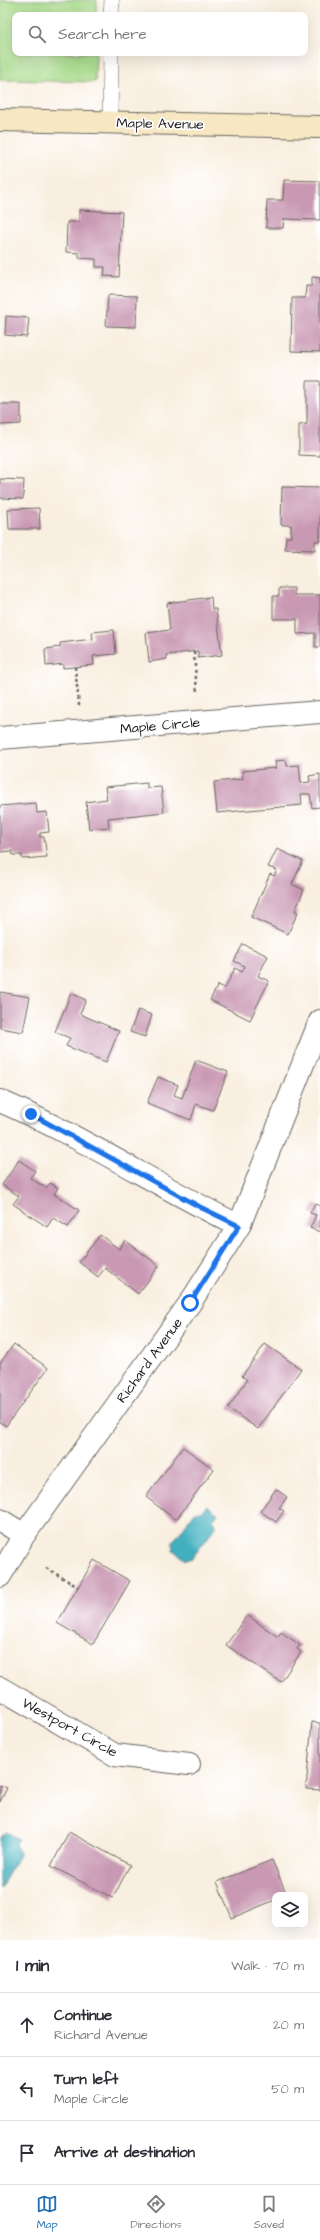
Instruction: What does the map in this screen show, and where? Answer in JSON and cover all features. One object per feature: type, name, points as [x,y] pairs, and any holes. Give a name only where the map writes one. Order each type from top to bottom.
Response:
[{"type":"main road","name":"Maple Avenue","points":[[0,120],[320,127]]},
{"type":"street","name":"Maple Circle","points":[[0,738],[320,712]]},
{"type":"street","name":"Richard Avenue","points":[[0,1576],[24,1535],[190,1303],[239,1226],[320,1021]]},
{"type":"street","points":[[0,1101],[47,1121],[200,1207],[239,1226]]},
{"type":"street","points":[[0,1520],[24,1535]]},
{"type":"street","name":"Westport Circle","points":[[0,1688],[115,1755],[189,1764]]},
{"type":"lane","points":[[111,12],[112,0]]},
{"type":"lane","points":[[110,122],[111,56]]},
{"type":"path","points":[[194,652],[197,693]]},
{"type":"path","points":[[75,667],[79,704],[86,704]]},
{"type":"path","points":[[46,1568],[78,1587]]},
{"type":"green space","points":[[0,0],[97,0],[96,12],[12,12],[12,56],[96,56],[95,82],[0,80]]},
{"type":"water","points":[[207,1505],[218,1514],[213,1520],[216,1527],[192,1558],[185,1560],[173,1550],[172,1543],[195,1512],[202,1512]]},
{"type":"water","points":[[6,1832],[19,1839],[15,1845],[20,1853],[0,1889],[0,1838]]},
{"type":"building","points":[[284,180],[320,181],[320,220],[284,219],[283,228],[266,228],[267,200],[283,200]]},
{"type":"building","points":[[79,210],[122,212],[119,277],[104,276],[105,267],[96,267],[96,259],[79,258],[79,253],[66,252],[67,222],[79,222]]},
{"type":"building","points":[[312,277],[320,278],[320,352],[291,351],[292,298],[305,298],[306,286],[312,286]]},
{"type":"building","points":[[108,295],[137,296],[136,327],[106,326]]},
{"type":"building","points":[[6,316],[29,318],[27,337],[5,335]]},
{"type":"building","points":[[307,381],[320,381],[320,456],[299,455],[299,425],[307,424]]},
{"type":"building","points":[[0,404],[21,404],[21,424],[0,425]]},
{"type":"building","points":[[0,479],[24,480],[23,499],[0,498]]},
{"type":"building","points":[[282,487],[320,488],[320,541],[315,541],[315,550],[285,549],[286,537],[291,537],[291,525],[281,525]]},
{"type":"building","points":[[39,508],[40,529],[9,529],[8,509]]},
{"type":"building","points":[[279,588],[294,588],[294,595],[320,595],[320,647],[315,647],[315,633],[297,634],[297,619],[273,619],[273,596],[279,596]]},
{"type":"building","points":[[211,597],[212,609],[216,609],[222,655],[198,658],[198,651],[166,655],[167,659],[149,662],[146,633],[170,630],[167,603]]},
{"type":"building","points":[[114,630],[116,654],[93,656],[94,665],[63,668],[63,664],[46,666],[45,649],[60,647],[60,643],[93,639],[92,632]]},
{"type":"building","points":[[286,760],[287,766],[299,765],[301,783],[310,782],[309,776],[320,774],[320,807],[312,808],[310,794],[301,794],[302,805],[217,813],[214,782],[243,779],[242,771],[276,768],[275,761]]},
{"type":"building","points":[[147,783],[147,788],[161,787],[164,812],[108,818],[109,827],[89,829],[86,802],[107,799],[105,787]]},
{"type":"building","points":[[36,803],[37,813],[47,812],[49,832],[40,833],[40,837],[44,837],[47,857],[22,859],[22,855],[13,855],[12,851],[0,852],[0,806]]},
{"type":"building","points":[[277,849],[303,861],[292,884],[304,890],[295,911],[298,912],[288,934],[251,917],[270,874],[274,876],[277,870],[268,867]]},
{"type":"building","points":[[243,944],[268,956],[258,976],[269,981],[250,1020],[210,1000],[218,985],[225,988],[235,968],[242,972],[245,966],[234,961]]},
{"type":"building","points":[[0,992],[30,997],[23,1032],[0,1028]]},
{"type":"building","points":[[71,993],[86,1000],[80,1014],[119,1031],[106,1062],[66,1046],[70,1038],[55,1032]]},
{"type":"building","points":[[138,1010],[152,1015],[145,1037],[130,1032]]},
{"type":"building","points":[[196,1060],[228,1072],[213,1110],[196,1104],[191,1120],[147,1103],[158,1077],[178,1085],[174,1095],[182,1098]]},
{"type":"building","points":[[19,1160],[35,1171],[30,1178],[46,1188],[50,1183],[58,1188],[54,1194],[79,1210],[68,1227],[53,1218],[47,1227],[13,1204],[19,1196],[2,1185]]},
{"type":"building","points":[[315,1203],[320,1206],[320,1232],[310,1228],[316,1215],[310,1213]]},
{"type":"building","points":[[100,1235],[119,1249],[125,1240],[159,1266],[138,1294],[105,1268],[98,1277],[79,1262]]},
{"type":"building","points":[[14,1344],[48,1368],[6,1426],[0,1422],[0,1363]]},
{"type":"building","points":[[265,1344],[301,1369],[258,1429],[228,1408],[247,1380],[242,1376]]},
{"type":"building","points":[[183,1447],[214,1469],[176,1520],[146,1497]]},
{"type":"building","points":[[276,1489],[287,1497],[279,1508],[284,1511],[276,1522],[260,1511]]},
{"type":"building","points":[[94,1560],[130,1581],[93,1644],[57,1623]]},
{"type":"building","points":[[247,1615],[278,1637],[281,1632],[300,1645],[297,1649],[301,1652],[281,1682],[226,1645]]},
{"type":"building","points":[[312,1722],[320,1723],[320,1790],[306,1789]]},
{"type":"building","points":[[0,1785],[7,1788],[0,1802]]},
{"type":"building","points":[[69,1832],[130,1865],[113,1898],[51,1866]]},
{"type":"building","points":[[272,1860],[286,1892],[272,1892],[272,1901],[232,1918],[217,1882]]},
{"type":"route","points":[[31,1114],[47,1121],[200,1207],[239,1226],[190,1303]]}]
